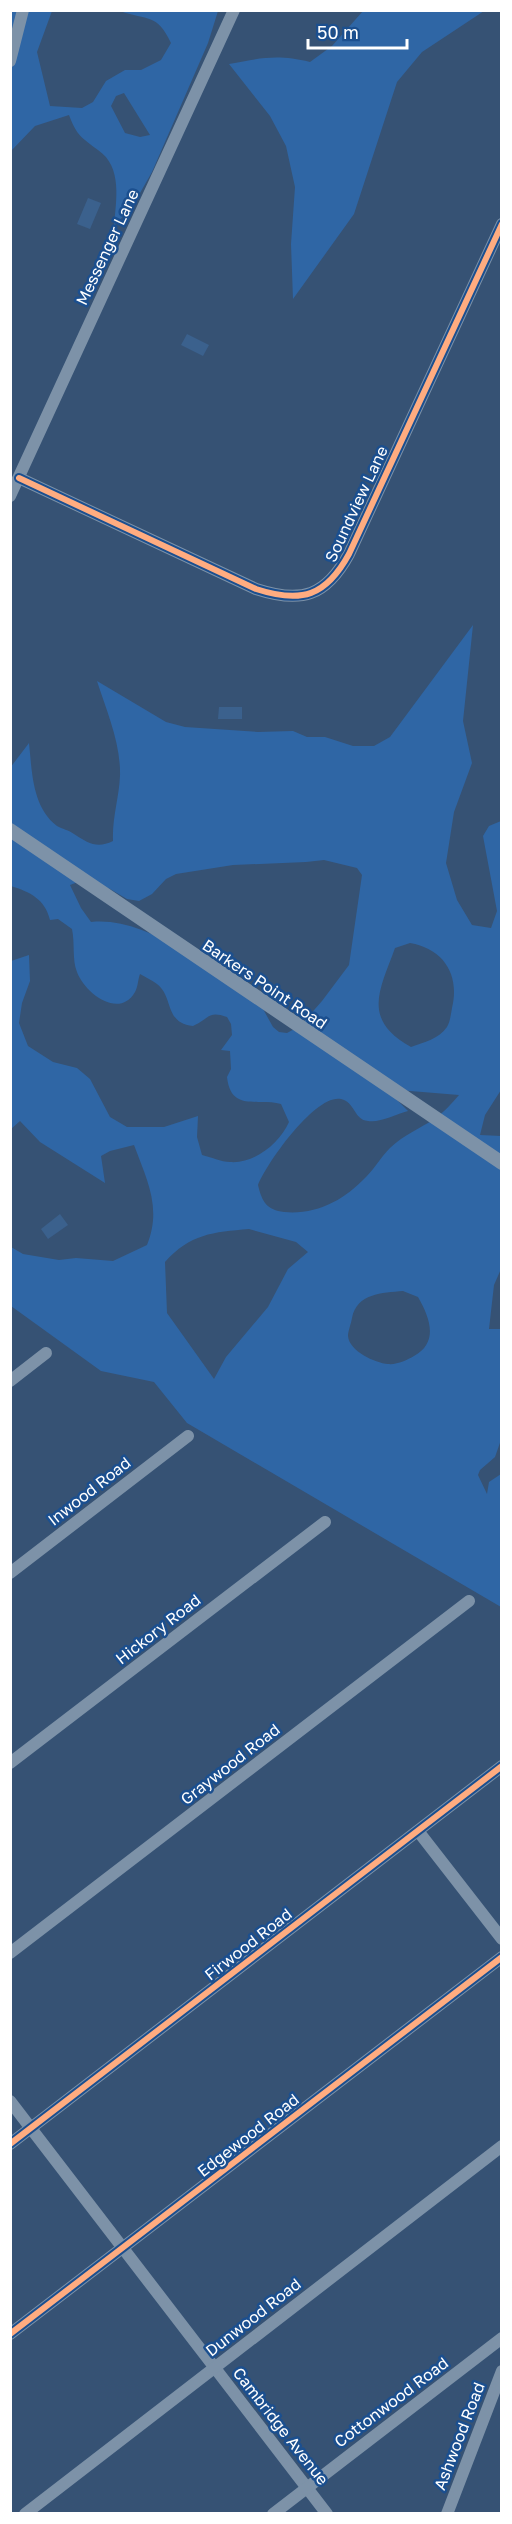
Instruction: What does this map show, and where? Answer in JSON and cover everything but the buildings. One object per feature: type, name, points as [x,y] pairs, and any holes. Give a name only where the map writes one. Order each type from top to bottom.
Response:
[{"type":"street","points":[[10,61],[23,10]]},
{"type":"street","name":"Messenger Lane","points":[[10,496],[234,10]]},
{"type":"street","name":"Soundview Lane","points":[[19,478],[256,589],[276,595],[296,597],[316,592],[330,583],[350,554],[501,224]]},
{"type":"street","name":"Barkers Point Road","points":[[10,830],[501,1163]]},
{"type":"street","points":[[10,1381],[46,1353]]},
{"type":"street","name":"Inwood Road","points":[[10,1572],[188,1436]]},
{"type":"street","name":"Hickory Road","points":[[10,1763],[325,1522]]},
{"type":"street","name":"Graywood Road","points":[[10,1953],[469,1601]]},
{"type":"street","name":"Firwood Road","points":[[10,2144],[501,1766]]},
{"type":"street","points":[[418,1831],[501,1939]]},
{"type":"street","name":"Edgewood Road","points":[[10,2334],[501,1957]]},
{"type":"street","name":"Cambridge Avenue","points":[[10,2101],[327,2514]]},
{"type":"street","name":"Dunwood Road","points":[[25,2514],[501,2146]]},
{"type":"street","name":"Cottonwood Road","points":[[273,2514],[501,2338]]},
{"type":"street","name":"Ashwood Road","points":[[447,2514],[501,2371]]},
{"type":"shaded area","points":[[11,11],[52,11],[37,52],[50,106],[82,108],[93,102],[106,81],[125,70],[141,70],[161,60],[171,43],[156,22],[120,11],[218,11],[208,43],[152,172],[132,207],[114,226],[115,175],[106,157],[80,136],[69,115],[35,126],[11,151]],"holes":[[[124,93],[150,135],[140,137],[125,133],[111,106],[116,96]]]},
{"type":"shaded area","points":[[363,11],[484,11],[422,52],[397,82],[354,214],[293,299],[291,244],[295,187],[286,146],[270,116],[229,64],[269,58],[288,58],[310,62],[332,46]]},
{"type":"shaded area","points":[[88,198],[101,203],[90,229],[77,224]]},
{"type":"shaded area","points":[[187,334],[209,345],[203,356],[181,345]]},
{"type":"shaded area","points":[[473,625],[463,721],[472,763],[454,812],[446,863],[457,900],[472,925],[491,928],[497,911],[483,836],[489,826],[501,821],[501,1090],[485,1115],[480,1135],[501,1136],[501,1269],[494,1285],[489,1329],[501,1329],[502,1437],[495,1457],[480,1470],[478,1475],[487,1494],[489,1482],[501,1474],[501,1607],[187,1423],[154,1382],[101,1371],[11,1306],[11,1247],[23,1254],[59,1260],[76,1258],[113,1261],[147,1245],[153,1219],[153,1206],[144,1170],[134,1145],[110,1151],[101,1156],[105,1183],[40,1142],[20,1121],[11,1129],[11,961],[29,955],[30,981],[22,1003],[19,1023],[28,1046],[53,1062],[77,1068],[90,1079],[110,1117],[127,1127],[164,1127],[198,1116],[197,1137],[202,1155],[223,1161],[239,1162],[265,1151],[279,1138],[289,1122],[281,1104],[240,1100],[234,1095],[227,1077],[231,1069],[230,1051],[221,1050],[232,1035],[231,1024],[227,1017],[216,1014],[193,1026],[184,1024],[173,1015],[162,989],[140,974],[135,992],[128,1000],[120,1004],[103,1000],[81,980],[75,967],[72,929],[58,919],[50,920],[48,913],[36,897],[11,886],[10,768],[29,743],[35,788],[42,809],[57,826],[88,842],[102,845],[113,841],[120,764],[113,728],[97,681],[166,722],[185,727],[258,732],[293,731],[307,737],[325,737],[353,746],[374,746],[390,737]],"holes":[[[324,860],[357,868],[362,875],[349,965],[300,1026],[287,1033],[279,1032],[273,1027],[263,1009],[253,1000],[176,947],[134,927],[113,922],[91,922],[70,885],[86,879],[127,899],[139,901],[152,894],[166,879],[176,874],[233,865]],[[410,943],[432,951],[447,965],[454,985],[454,996],[447,1027],[436,1037],[411,1047],[385,1026],[380,1014],[380,990],[395,948]],[[386,1089],[459,1095],[436,1118],[395,1143],[366,1177],[339,1199],[308,1211],[284,1212],[269,1207],[261,1196],[258,1185],[281,1147],[306,1118],[330,1100],[346,1101],[363,1120],[383,1120],[408,1111]],[[249,1229],[296,1242],[308,1252],[288,1269],[268,1307],[226,1357],[214,1379],[167,1313],[165,1262],[193,1240],[224,1231]],[[403,1291],[418,1297],[426,1313],[430,1329],[427,1344],[422,1350],[405,1361],[391,1364],[376,1361],[364,1355],[353,1347],[348,1336],[352,1318],[359,1304],[372,1296]]]},
{"type":"shaded area","points":[[219,707],[242,707],[242,719],[218,719]]},
{"type":"shaded area","points":[[60,1214],[68,1225],[48,1239],[41,1229]]},
{"type":"cycle path","points":[[19,478],[256,589],[287,596],[311,593],[331,579],[349,554],[502,224]]},
{"type":"cycle path","points":[[10,2144],[502,1766]]},
{"type":"cycle path","points":[[10,2334],[502,1957]]}]
